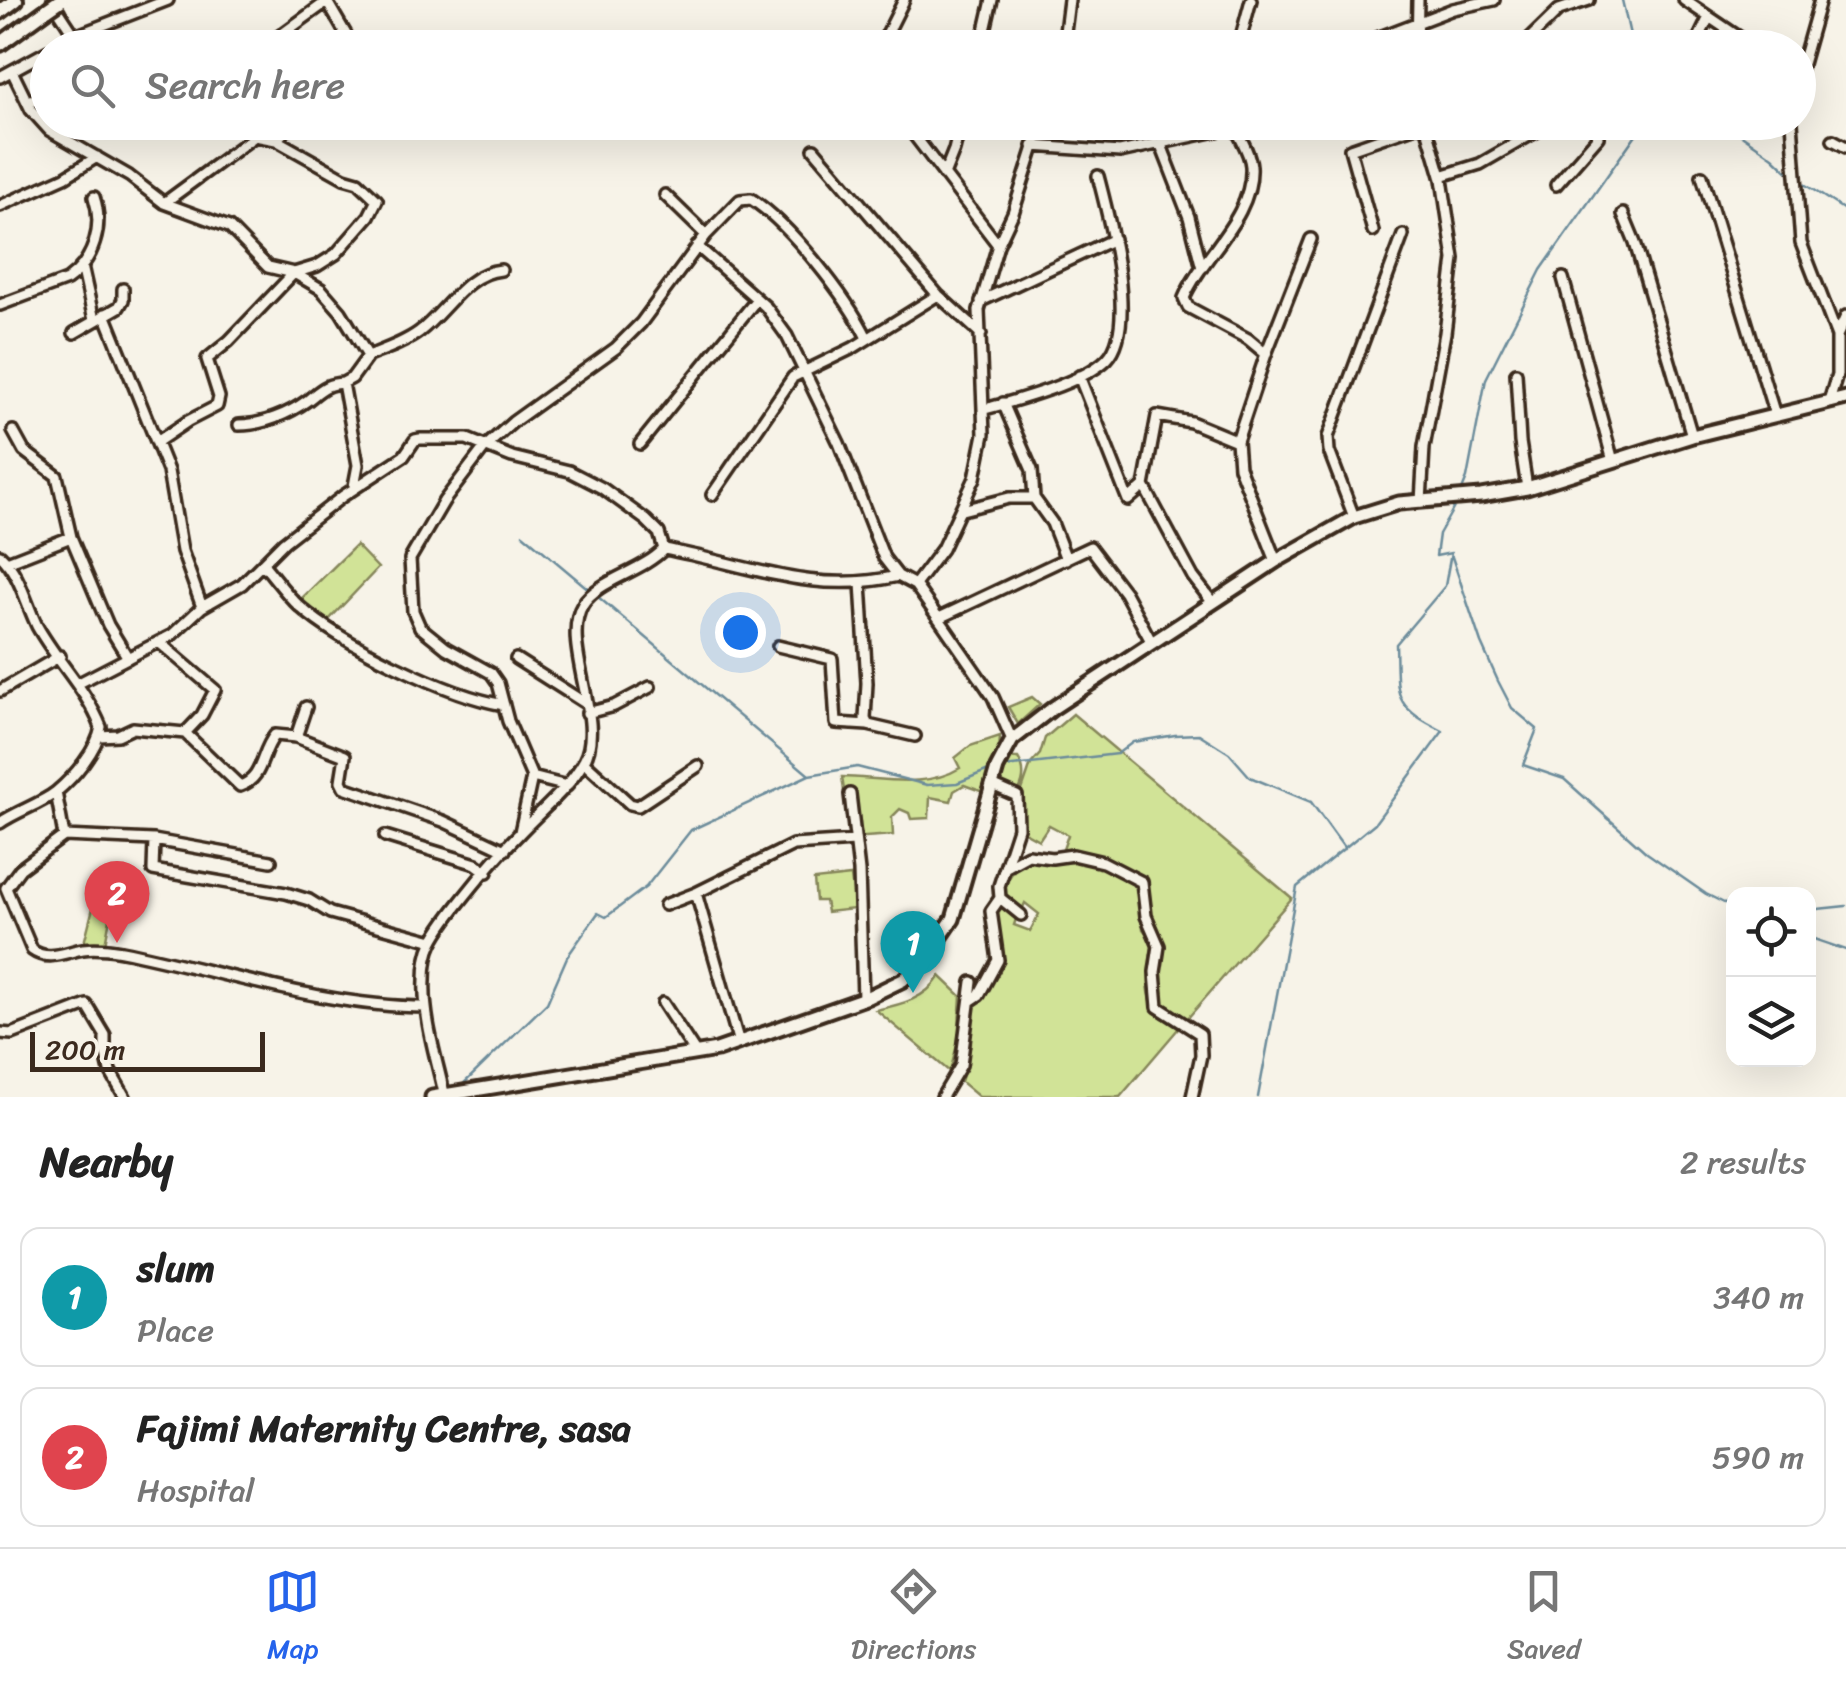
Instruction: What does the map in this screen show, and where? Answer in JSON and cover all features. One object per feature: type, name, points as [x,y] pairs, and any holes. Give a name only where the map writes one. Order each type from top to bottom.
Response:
[{"type":"highway","points":[[0,12],[16,0]]},
{"type":"highway","points":[[0,44],[61,0]]},
{"type":"main road","points":[[438,1095],[717,1050],[904,980],[924,961],[952,919],[970,868],[996,768],[1012,740],[1053,708],[1276,561],[1354,517],[1399,504],[1527,488],[1692,436],[1846,398]]},
{"type":"street","points":[[91,30],[168,0]]},
{"type":"street","points":[[287,30],[327,0],[344,30]]},
{"type":"street","points":[[889,30],[904,0]]},
{"type":"street","points":[[985,30],[992,0]]},
{"type":"street","points":[[1066,30],[1070,0]]},
{"type":"street","points":[[1243,30],[1251,0]]},
{"type":"street","points":[[1416,30],[1418,0]]},
{"type":"street","points":[[1396,30],[1493,0]]},
{"type":"street","points":[[1538,30],[1559,10],[1589,0]]},
{"type":"street","points":[[1684,0],[1729,30]]},
{"type":"street","points":[[1812,30],[1820,0]]},
{"type":"street","points":[[50,5],[71,30]]},
{"type":"street","points":[[1702,30],[1708,16]]},
{"type":"street","points":[[0,78],[30,61]]},
{"type":"street","points":[[12,71],[30,105]]},
{"type":"street","points":[[26,100],[30,100]]},
{"type":"street","points":[[67,140],[164,203],[218,221],[240,237],[268,267],[294,272],[331,298],[368,356]]},
{"type":"street","points":[[164,203],[249,140]]},
{"type":"street","points":[[157,442],[217,406],[219,397],[207,359],[294,272],[317,266],[336,254],[377,200],[358,182],[276,140]]},
{"type":"street","points":[[918,140],[998,245]]},
{"type":"street","points":[[944,175],[956,140]]},
{"type":"street","points":[[915,586],[942,549],[962,510],[981,456],[985,409],[982,300],[1035,140]]},
{"type":"street","points":[[1033,146],[1120,152],[1176,140]]},
{"type":"street","points":[[1240,140],[1251,168],[1248,190],[1238,215],[1184,298],[1188,308],[1248,339],[1266,354]]},
{"type":"street","points":[[1373,232],[1350,149],[1376,140]]},
{"type":"street","points":[[1421,502],[1424,447],[1454,260],[1441,176],[1430,140]]},
{"type":"street","points":[[1441,176],[1480,164],[1522,140]]},
{"type":"street","points":[[1556,184],[1596,140]]},
{"type":"street","points":[[1793,140],[1801,243],[1837,336],[1837,375],[1829,402]]},
{"type":"street","points":[[1833,140],[1846,146]]},
{"type":"street","points":[[1161,144],[1189,218],[1202,268]]},
{"type":"street","points":[[814,149],[938,295],[981,334]]},
{"type":"street","points":[[0,206],[65,177],[97,157]]},
{"type":"street","points":[[985,409],[1079,376],[1110,356],[1115,347],[1120,289],[1114,239],[1098,176]]},
{"type":"street","points":[[1702,176],[1775,415]]},
{"type":"street","points":[[665,195],[706,236]]},
{"type":"street","points":[[0,305],[67,280],[82,266],[98,235],[94,197]]},
{"type":"street","points":[[520,832],[532,777],[518,749],[498,683],[491,674],[430,636],[420,627],[413,610],[411,555],[444,501],[486,447],[616,348],[641,323],[697,246],[740,200],[751,199],[766,209],[824,274],[867,338]]},
{"type":"street","points":[[1624,214],[1636,242],[1692,436]]},
{"type":"street","points":[[1354,517],[1328,437],[1403,236]]},
{"type":"street","points":[[982,300],[1114,239]]},
{"type":"street","points":[[1276,561],[1239,467],[1237,441],[1311,240]]},
{"type":"street","points":[[697,246],[757,299],[787,336],[838,443],[876,542],[898,576],[915,586],[939,618],[993,697],[1012,740]]},
{"type":"street","points":[[82,266],[94,320]]},
{"type":"street","points":[[238,425],[263,422],[306,402],[325,384],[352,378],[368,356],[421,331],[461,290],[487,272],[501,270]]},
{"type":"street","points":[[1563,278],[1613,461]]},
{"type":"street","points":[[74,333],[122,304],[123,290]]},
{"type":"street","points":[[712,495],[783,387],[804,371],[938,295]]},
{"type":"street","points":[[640,444],[757,299]]},
{"type":"street","points":[[105,314],[168,471],[182,551],[202,607]]},
{"type":"street","points":[[1837,336],[1846,316]]},
{"type":"street","points":[[1516,374],[1527,488]]},
{"type":"street","points":[[1079,376],[1128,500],[1144,486]]},
{"type":"street","points":[[343,383],[358,465],[360,470],[376,474]]},
{"type":"street","points":[[1003,403],[1032,470],[1034,498],[1052,523],[1066,559]]},
{"type":"street","points":[[1212,603],[1193,577],[1144,486],[1156,416],[1191,422],[1237,441]]},
{"type":"street","points":[[13,431],[24,451],[57,476],[71,537],[108,625],[128,658]]},
{"type":"street","points":[[79,683],[160,643],[202,607],[242,584],[284,542],[352,489],[404,456],[415,440],[458,438],[522,461],[570,470],[602,488],[659,532],[664,548]]},
{"type":"street","points":[[352,489],[358,465]]},
{"type":"street","points":[[962,510],[1009,498],[1034,498]]},
{"type":"street","points":[[0,823],[56,792],[96,744],[102,728],[79,683],[37,625],[4,558],[71,537]]},
{"type":"street","points":[[664,548],[721,559],[793,580],[860,583],[898,576]]},
{"type":"street","points":[[438,1095],[424,979],[433,941],[520,832],[584,762],[590,747],[576,633],[580,608],[594,592],[650,562],[664,548]]},
{"type":"street","points":[[939,618],[1087,548],[1093,549],[1125,593],[1152,643]]},
{"type":"street","points":[[263,564],[297,604],[324,625],[448,688],[504,705]]},
{"type":"street","points":[[860,583],[868,726]]},
{"type":"street","points":[[160,643],[214,690],[202,715],[185,733]]},
{"type":"street","points":[[778,646],[832,659],[836,722],[915,736]]},
{"type":"street","points":[[0,691],[60,656]]},
{"type":"street","points":[[516,659],[586,708],[614,706],[650,687]]},
{"type":"street","points":[[296,737],[306,707]]},
{"type":"street","points":[[100,736],[118,735],[133,728],[185,733],[240,786],[252,782],[275,735],[296,737],[344,756],[344,787],[444,821],[505,850]]},
{"type":"street","points":[[584,762],[630,804],[638,806],[698,766]]},
{"type":"street","points":[[532,777],[566,786]]},
{"type":"street","points":[[970,1001],[979,995],[998,960],[990,910],[1000,898],[999,886],[1018,828],[1017,796],[992,784]]},
{"type":"street","points":[[56,792],[64,836]]},
{"type":"street","points":[[850,794],[864,998]]},
{"type":"street","points":[[271,861],[154,840],[64,836],[20,869],[6,888],[37,954],[54,956],[104,948],[341,1000],[426,1007]]},
{"type":"street","points":[[385,836],[476,864],[487,872]]},
{"type":"street","points":[[154,840],[153,870],[302,897],[330,913],[433,941]]},
{"type":"street","points":[[665,904],[793,845],[855,841]]},
{"type":"street","points":[[1008,866],[1028,855],[1073,855],[1103,862],[1142,882],[1146,916],[1159,946],[1155,972],[1158,1006],[1200,1034],[1192,1097]]},
{"type":"street","points":[[696,893],[739,1042]]},
{"type":"street","points":[[1000,898],[1020,915]]},
{"type":"street","points":[[942,1097],[961,1065],[972,982]]},
{"type":"street","points":[[663,1003],[695,1052]]},
{"type":"street","points":[[0,1033],[12,1034],[87,1006],[106,1034],[110,1071],[124,1097]]},
{"type":"green space","points":[[356,545],[378,568],[325,624],[299,601]]},
{"type":"green space","points":[[1032,697],[1040,704],[1018,724],[1008,707]]},
{"type":"green space","points":[[1073,714],[1292,898],[1187,1019],[1173,1017],[1156,1003],[1157,936],[1149,920],[1150,897],[1141,881],[1091,853],[1061,855],[1068,835],[1049,825],[1039,840],[1019,829],[1020,796],[1031,764],[1040,754],[1045,738]]},
{"type":"green space","points":[[1000,736],[999,752],[983,792],[964,785],[954,791],[951,801],[930,797],[929,818],[911,819],[909,813],[900,809],[892,817],[893,835],[851,838],[842,777],[903,781],[933,778],[960,768],[955,758],[970,746]]},
{"type":"green space","points":[[1011,758],[1018,758],[1023,770],[1019,790],[1003,785],[1001,775]]},
{"type":"green space","points":[[1023,858],[1066,863],[1093,859],[1141,890],[1143,929],[1153,941],[1149,994],[1159,1015],[1184,1022],[1120,1097],[979,1097],[961,1082],[971,1044],[970,1018],[1002,949],[992,916],[1000,905],[1016,919],[1014,925],[1030,931],[1039,914],[1025,903],[1021,912],[1003,899],[1003,886]]},
{"type":"green space","points":[[851,876],[855,909],[827,912],[825,901],[816,901],[814,880]]},
{"type":"green space","points":[[94,904],[112,908],[105,944],[84,943]]},
{"type":"green space","points":[[940,976],[961,996],[958,1041],[950,1072],[876,1010],[920,995]]},
{"type":"waterway","points":[[1622,0],[1629,30]]},
{"type":"waterway","points":[[1460,495],[1467,478],[1486,379],[1541,270],[1632,140]]},
{"type":"waterway","points":[[1749,140],[1795,178]]},
{"type":"waterway","points":[[1801,182],[1846,211]]},
{"type":"waterway","points":[[1258,1097],[1297,887],[1375,823],[1443,731],[1414,714],[1401,698],[1396,644],[1445,586],[1451,553],[1436,556],[1439,534],[1457,502]]},
{"type":"waterway","points":[[523,534],[591,591]]},
{"type":"waterway","points":[[1452,557],[1498,681],[1512,708],[1537,729],[1523,765],[1564,779],[1647,853],[1726,904]]},
{"type":"waterway","points":[[597,596],[809,775]]},
{"type":"waterway","points":[[1004,767],[1117,754],[1133,742],[1199,734],[1229,753],[1250,777],[1311,802],[1345,849]]},
{"type":"waterway","points":[[458,1089],[547,1003],[567,957],[598,913],[606,917],[646,887],[691,830],[809,775],[857,767],[927,785],[957,783],[991,769]]},
{"type":"waterway","points":[[1816,909],[1846,906]]},
{"type":"waterway","points":[[1816,940],[1846,950]]},
{"type":"place","name":"Fajimi Maternity Centre, sasa","points":[[117,943]]},
{"type":"place","name":"slum","points":[[913,993]]}]
